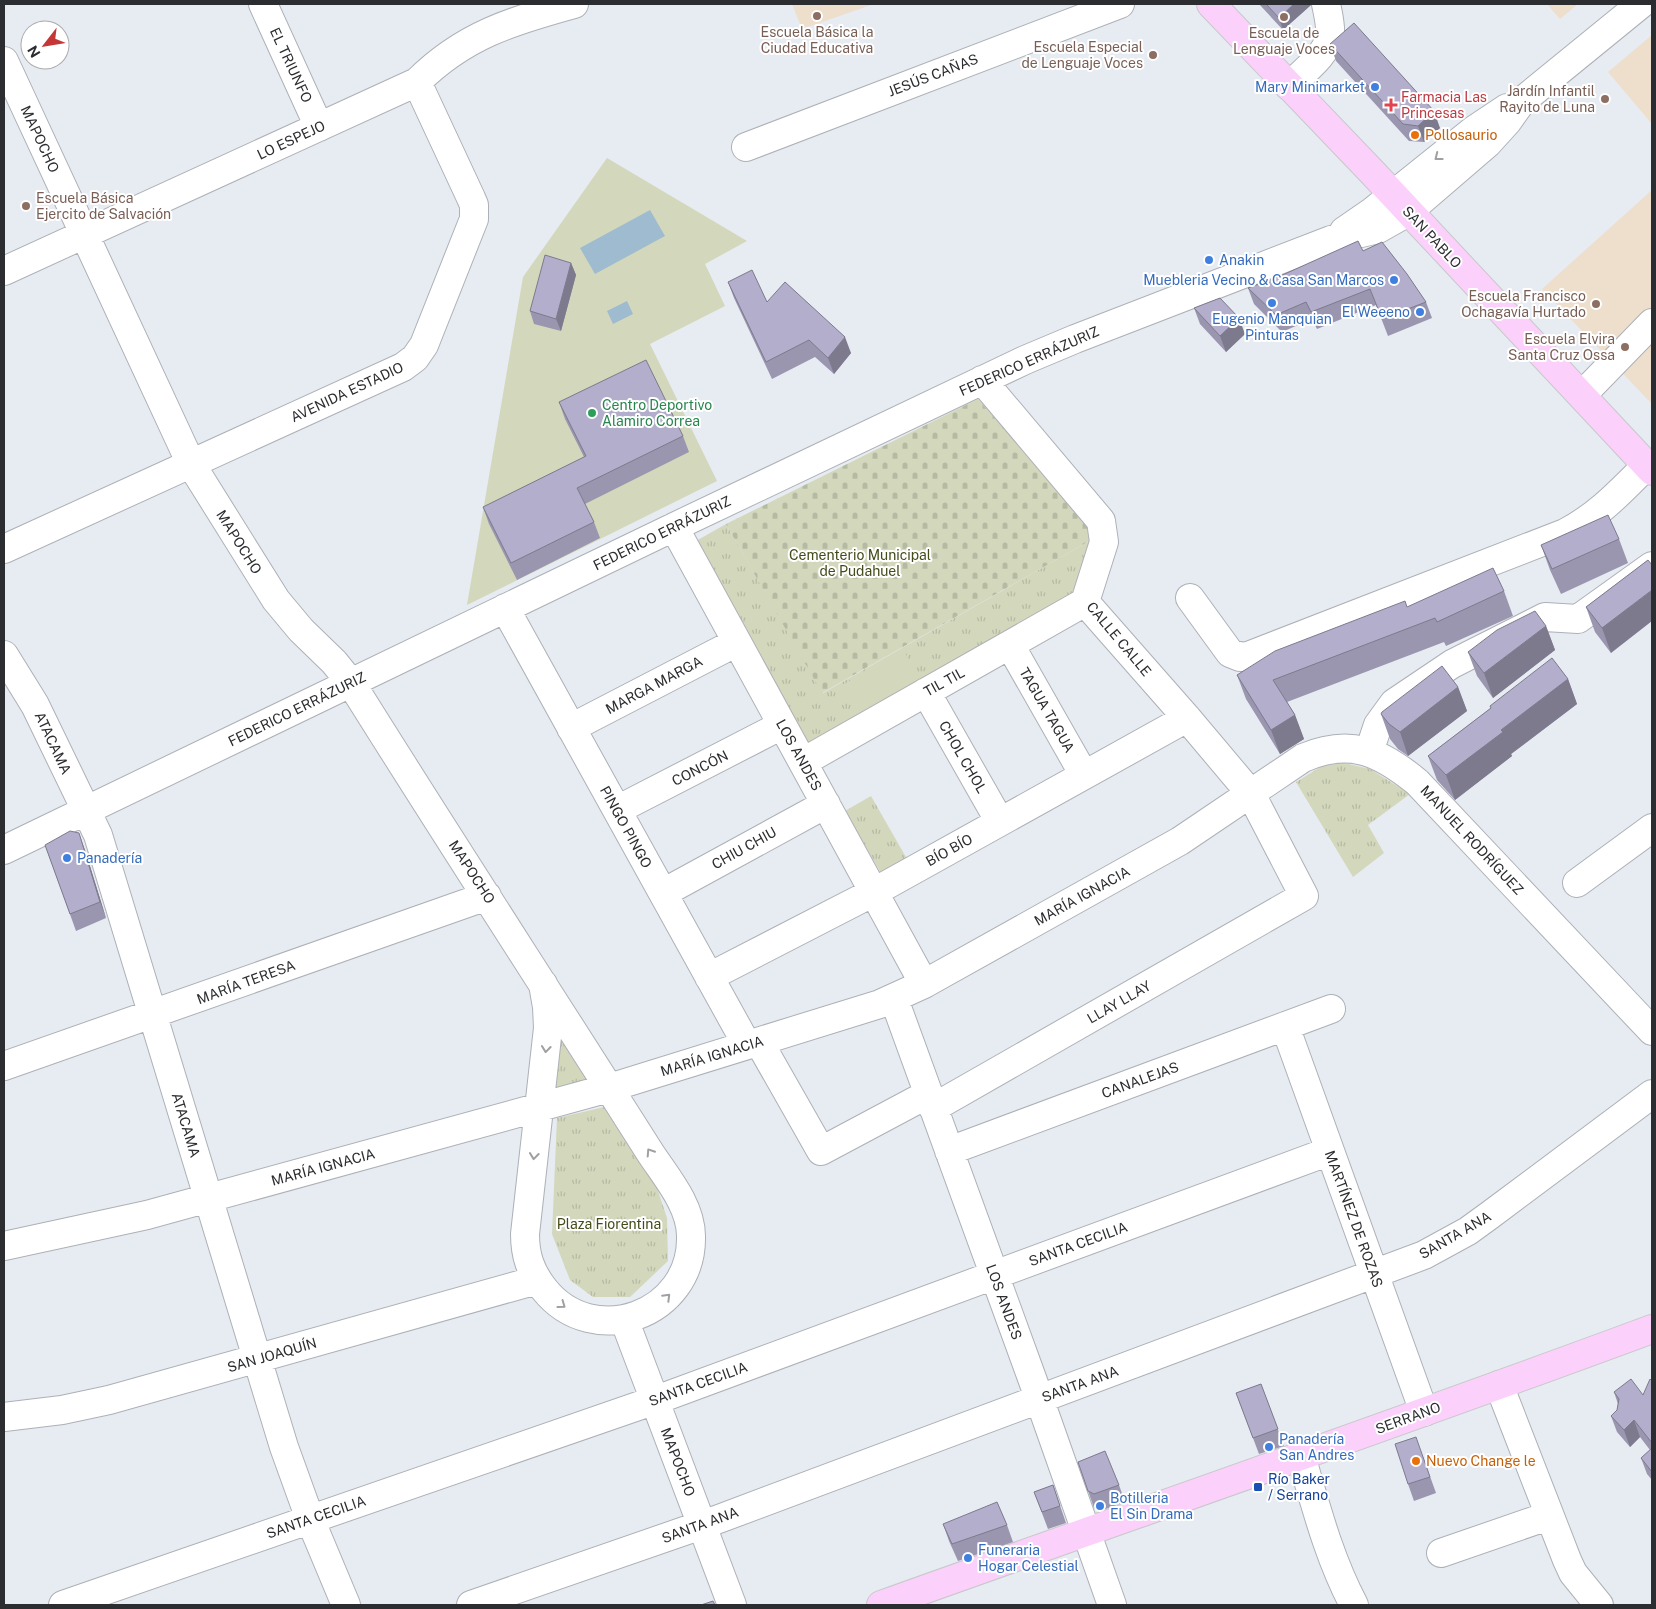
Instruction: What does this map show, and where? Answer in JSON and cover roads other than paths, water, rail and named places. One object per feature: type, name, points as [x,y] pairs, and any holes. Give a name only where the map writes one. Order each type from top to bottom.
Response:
[{"type":"main road","name":"SAN PABLO","points":[[1211,4],[1650,468]]},
{"type":"main road","name":"SERRANO","points":[[881,1605],[1652,1329]]},
{"type":"street","name":"EL TRIUNFO","points":[[263,4],[319,127]]},
{"type":"street","name":"JESÚS CAÑAS","points":[[746,147],[1120,4]]},
{"type":"street","points":[[1289,86],[1320,55],[1328,43],[1330,29],[1326,4]]},
{"type":"street","name":"FEDERICO ERRÁZURIZ","points":[[4,850],[982,380],[1076,339],[1331,240],[1378,229],[1400,203],[1487,144],[1507,122],[1522,101],[1641,4]]},
{"type":"street","name":"LO ESPEJO","points":[[4,271],[417,82],[442,59],[479,36],[557,6]]},
{"type":"street","name":"MAPOCHO","points":[[4,60],[191,464],[276,600],[301,630],[334,662],[351,683],[487,896],[543,984],[609,1088],[675,1191],[687,1214],[691,1234],[688,1260],[679,1283],[672,1292],[653,1308],[639,1315],[624,1319],[597,1320],[583,1317],[558,1302],[537,1280],[527,1259],[525,1246],[548,1028],[543,984]]},
{"type":"street","name":"AVENIDA ESTADIO","points":[[4,549],[402,368],[409,364],[420,352],[474,219],[474,212],[472,198],[417,82]]},
{"type":"street","points":[[1582,395],[1652,323]]},
{"type":"street","name":"CALLE CALLE","points":[[982,380],[1101,521],[1104,542],[1085,602],[1251,794],[1304,896]]},
{"type":"street","points":[[1190,598],[1230,653],[1240,657],[1248,656],[1565,533],[1602,509],[1650,468]]},
{"type":"street","name":"LOS ANDES","points":[[674,527],[924,984]]},
{"type":"street","points":[[1369,752],[1378,726],[1394,704],[1452,664],[1544,617],[1578,619],[1652,566]]},
{"type":"street","name":"TIL TIL","points":[[803,762],[1085,602]]},
{"type":"street","name":"PINGO PINGO","points":[[505,608],[709,977],[821,1151]]},
{"type":"street","name":"MARGA MARGA","points":[[571,728],[737,642]]},
{"type":"street","name":"TAGUA TAGUA","points":[[1010,645],[1084,775]]},
{"type":"street","name":"ATACAMA","points":[[4,655],[35,705],[98,834],[284,1447],[310,1519],[346,1605]]},
{"type":"street","name":"CHOL CHOL","points":[[926,692],[1000,822]]},
{"type":"street","name":"BÍO BÍO","points":[[709,977],[874,892],[1187,718]]},
{"type":"street","name":"CONCÓN","points":[[616,810],[782,725]]},
{"type":"street","name":"MARÍA IGNACIA","points":[[4,1246],[84,1230],[209,1199],[609,1088],[894,999],[1180,841],[1294,764],[1314,754],[1338,748],[1359,749],[1369,752]]},
{"type":"street","name":"MANUEL RODRÍGUEZ","points":[[1369,752],[1386,760],[1417,782],[1652,1031]]},
{"type":"street","name":"CHIU CHIU","points":[[663,893],[826,804]]},
{"type":"street","points":[[1577,884],[1652,828]]},
{"type":"street","name":"MARÍA TERESA","points":[[4,1066],[487,896]]},
{"type":"street","name":"LLAY LLAY","points":[[821,1151],[931,1101],[1304,896]]},
{"type":"street","name":"LOS ANDES","points":[[894,999],[1040,1399],[1112,1605]]},
{"type":"street","name":"CANALEJAS","points":[[949,1151],[1331,1009]]},
{"type":"street","name":"MARTÍNEZ DE ROZAS","points":[[1285,1026],[1424,1412]]},
{"type":"street","name":"SANTA ANA","points":[[471,1605],[702,1525],[1424,1255],[1468,1231],[1652,1094]]},
{"type":"street","name":"SANTA CECILIA","points":[[63,1605],[655,1400],[1330,1151]]},
{"type":"street","name":"SAN JOAQUÍN","points":[[4,1417],[93,1404],[258,1360],[537,1280]]},
{"type":"street","name":"MAPOCHO","points":[[624,1319],[732,1605]]},
{"type":"street","points":[[1499,1385],[1548,1516],[1573,1573],[1599,1605]]},
{"type":"street","points":[[1301,1456],[1322,1531],[1350,1604]]},
{"type":"street","points":[[1441,1553],[1548,1516]]},
{"type":"water","points":[[650,210],[665,236],[595,274],[580,248]]},
{"type":"water","points":[[627,301],[633,314],[613,324],[607,311]]},
{"type":"place","name":"Escuela Básica la Ciudad Educativa","points":[[817,16]]},
{"type":"place","name":"Escuela de Lenguaje Voces","points":[[1284,17]]},
{"type":"place","name":"Escuela Especial de Lenguaje Voces","points":[[1153,55]]},
{"type":"place","name":"Mary Minimarket","points":[[1375,87]]},
{"type":"place","name":"Jardín Infantil Rayito de Luna","points":[[1605,99]]},
{"type":"place","name":"Farmacia Las Princesas","points":[[1391,105]]},
{"type":"place","name":"Pollosaurio","points":[[1415,135]]},
{"type":"place","name":"Escuela Básica Ejercito de Salvación","points":[[26,206]]},
{"type":"place","name":"Anakin","points":[[1209,260]]},
{"type":"place","name":"Muebleria Vecino & Casa San Marcos","points":[[1394,280]]},
{"type":"place","name":"Eugenio Manquian Pinturas","points":[[1272,303]]},
{"type":"place","name":"Escuela Francisco Ochagavía Hurtado","points":[[1596,304]]},
{"type":"place","name":"El Weeeno","points":[[1420,312]]},
{"type":"place","name":"Escuela Elvira Santa Cruz Ossa","points":[[1625,347]]},
{"type":"place","name":"Centro Deportivo Alamiro Correa","points":[[592,413]]},
{"type":"place","name":"Panadería","points":[[67,858]]},
{"type":"place","name":"Panadería San Andres","points":[[1269,1447]]},
{"type":"place","name":"Nuevo Change le","points":[[1416,1461]]},
{"type":"place","name":"Río Baker / Serrano","points":[[1258,1487]]},
{"type":"place","name":"Botilleria El Sin Drama","points":[[1100,1506]]},
{"type":"place","name":"Funeraria Hogar Celestial","points":[[968,1558]]},
{"type":"park label","name":"Cementerio Municipal de Pudahuel","points":[[860,564]]},
{"type":"park label","name":"Plaza Fiorentina","points":[[609,1224]]}]
